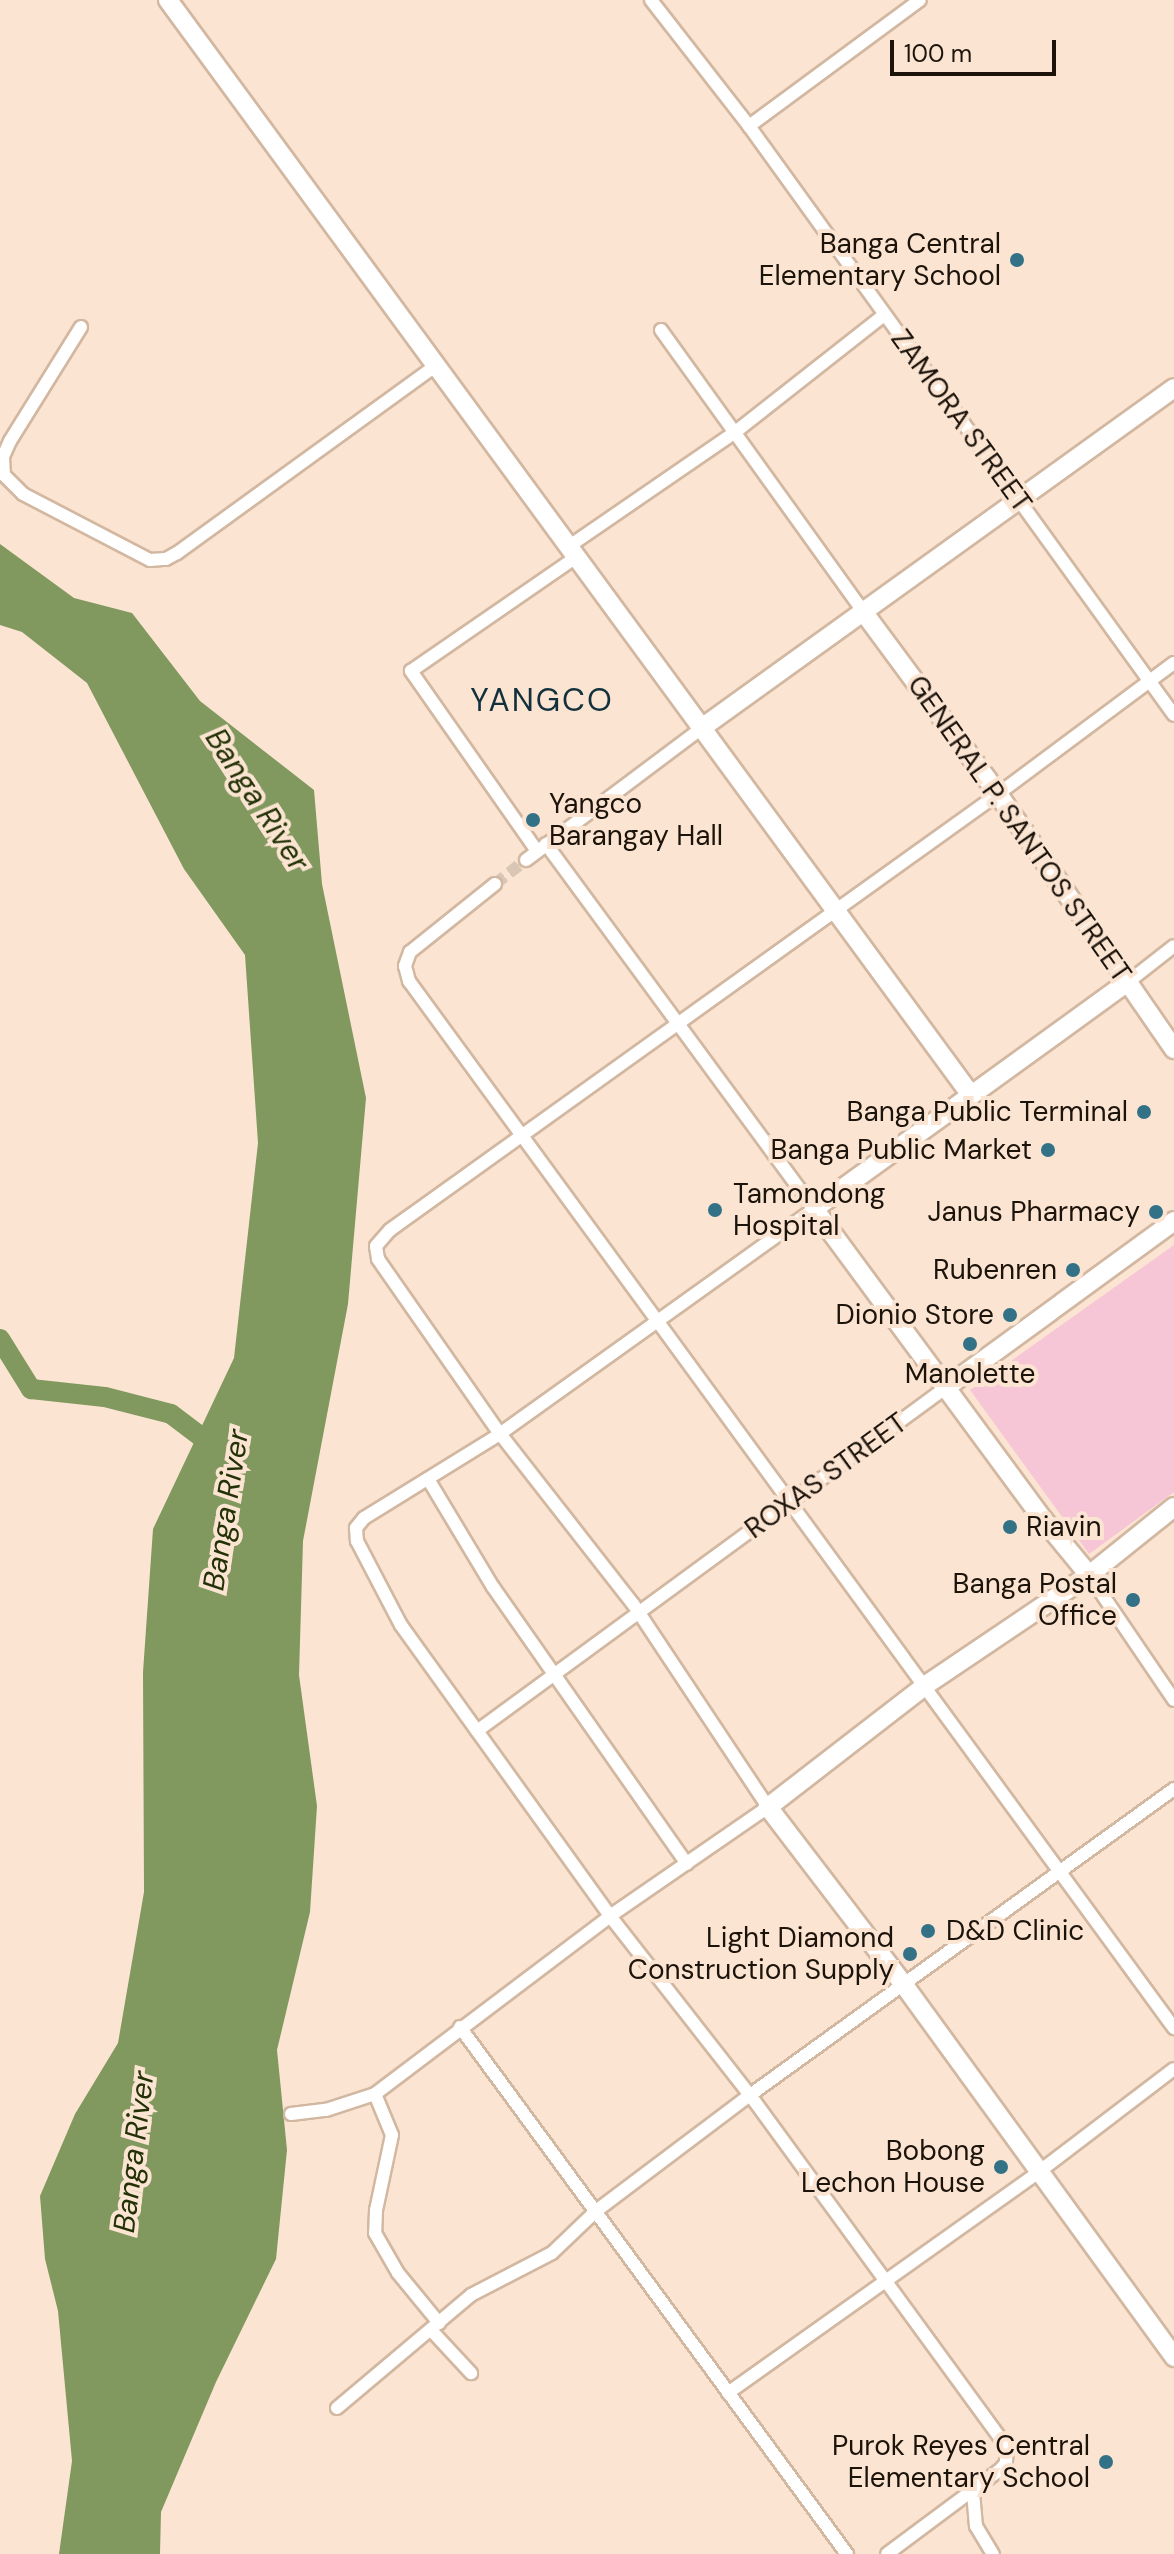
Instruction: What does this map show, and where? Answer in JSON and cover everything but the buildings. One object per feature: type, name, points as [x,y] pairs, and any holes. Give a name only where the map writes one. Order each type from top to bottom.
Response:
[{"type":"street","points":[[168,0],[237,90],[435,366],[971,1095]]},
{"type":"street","name":"ZAMORA STREET","points":[[651,0],[749,126],[1174,715]]},
{"type":"street","points":[[749,126],[920,0]]},
{"type":"street","points":[[884,315],[734,433],[411,671],[948,1386],[1042,1518],[1089,1575],[1174,1700]]},
{"type":"street","points":[[81,327],[10,441],[3,457],[4,475],[23,494],[155,560],[177,553],[435,366]]},
{"type":"street","points":[[661,330],[862,610]]},
{"type":"street","points":[[526,860],[862,610],[1174,388]]},
{"type":"street","name":"GENERAL P. SANTOS STREET","points":[[862,610],[998,794],[1174,1049]]},
{"type":"street","points":[[1172,2350],[904,1985],[768,1807],[638,1615],[500,1434],[375,1251],[390,1230],[998,794],[1174,663]]},
{"type":"street","points":[[495,884],[417,944],[406,959],[405,974],[1174,2028]]},
{"type":"street","points":[[887,2554],[973,2492],[1006,2463],[1007,2447],[750,2095],[610,1916],[401,1625],[357,1541],[359,1522],[500,1434],[1174,946]]},
{"type":"street","name":"ROXAS STREET","points":[[477,1731],[1174,1221]]},
{"type":"street","points":[[428,1479],[493,1587],[687,1864]]},
{"type":"street","points":[[291,2114],[326,2110],[375,2094],[610,1916],[768,1807],[926,1685],[1089,1575],[1174,1507]]},
{"type":"street","points":[[337,2408],[471,2295],[552,2253],[596,2211],[750,2095],[1174,1789]]},
{"type":"street","points":[[460,2027],[847,2554]]},
{"type":"street","points":[[728,2393],[1040,2171],[1174,2069]]},
{"type":"street","points":[[375,2094],[392,2135],[376,2210],[375,2233],[398,2273],[471,2373]]},
{"type":"street","points":[[973,2492],[976,2526],[993,2554]]},
{"type":"shaded area","points":[[1174,1245],[1174,1492],[1089,1554],[970,1390]]},
{"type":"water","name":"Banga River","points":[[0,544],[74,598],[132,613],[200,701],[314,790],[322,884],[366,1098],[348,1304],[303,1541],[299,1675],[317,1806],[310,1912],[277,2050],[287,2150],[276,2259],[216,2382],[161,2512],[160,2554],[59,2554],[72,2461],[58,2311],[45,2259],[40,2196],[75,2114],[118,2043],[144,1892],[143,1672],[153,1529],[234,1358],[258,1143],[245,955],[184,869],[87,683],[22,632],[0,625]]},
{"type":"waterway","name":"Banga River","points":[[0,1339],[31,1389],[105,1397],[171,1414],[221,1452]]},
{"type":"tunnel","points":[[495,884],[526,860]]},
{"type":"place","name":"Banga Central Elementary School","points":[[1017,260]]},
{"type":"place","name":"Yangco Barangay Hall","points":[[533,820]]},
{"type":"place","name":"Banga Public Terminal","points":[[1144,1112]]},
{"type":"place","name":"Banga Public Market","points":[[1048,1150]]},
{"type":"place","name":"Tamondong Hospital","points":[[715,1210]]},
{"type":"place","name":"Janus Pharmacy","points":[[1156,1212]]},
{"type":"place","name":"Rubenren","points":[[1073,1270]]},
{"type":"place","name":"Dionio Store","points":[[1010,1315]]},
{"type":"place","name":"Manolette","points":[[970,1344]]},
{"type":"place","name":"Riavin","points":[[1010,1527]]},
{"type":"place","name":"Banga Postal Office","points":[[1133,1600]]},
{"type":"place","name":"D&D Clinic","points":[[928,1931]]},
{"type":"place","name":"Light Diamond Construction Supply","points":[[910,1954]]},
{"type":"place","name":"Bobong Lechon House","points":[[1001,2167]]},
{"type":"place","name":"Purok Reyes Central Elementary School","points":[[1106,2462]]},
{"type":"district","name":"YANGCO","points":[[542,700]]}]
